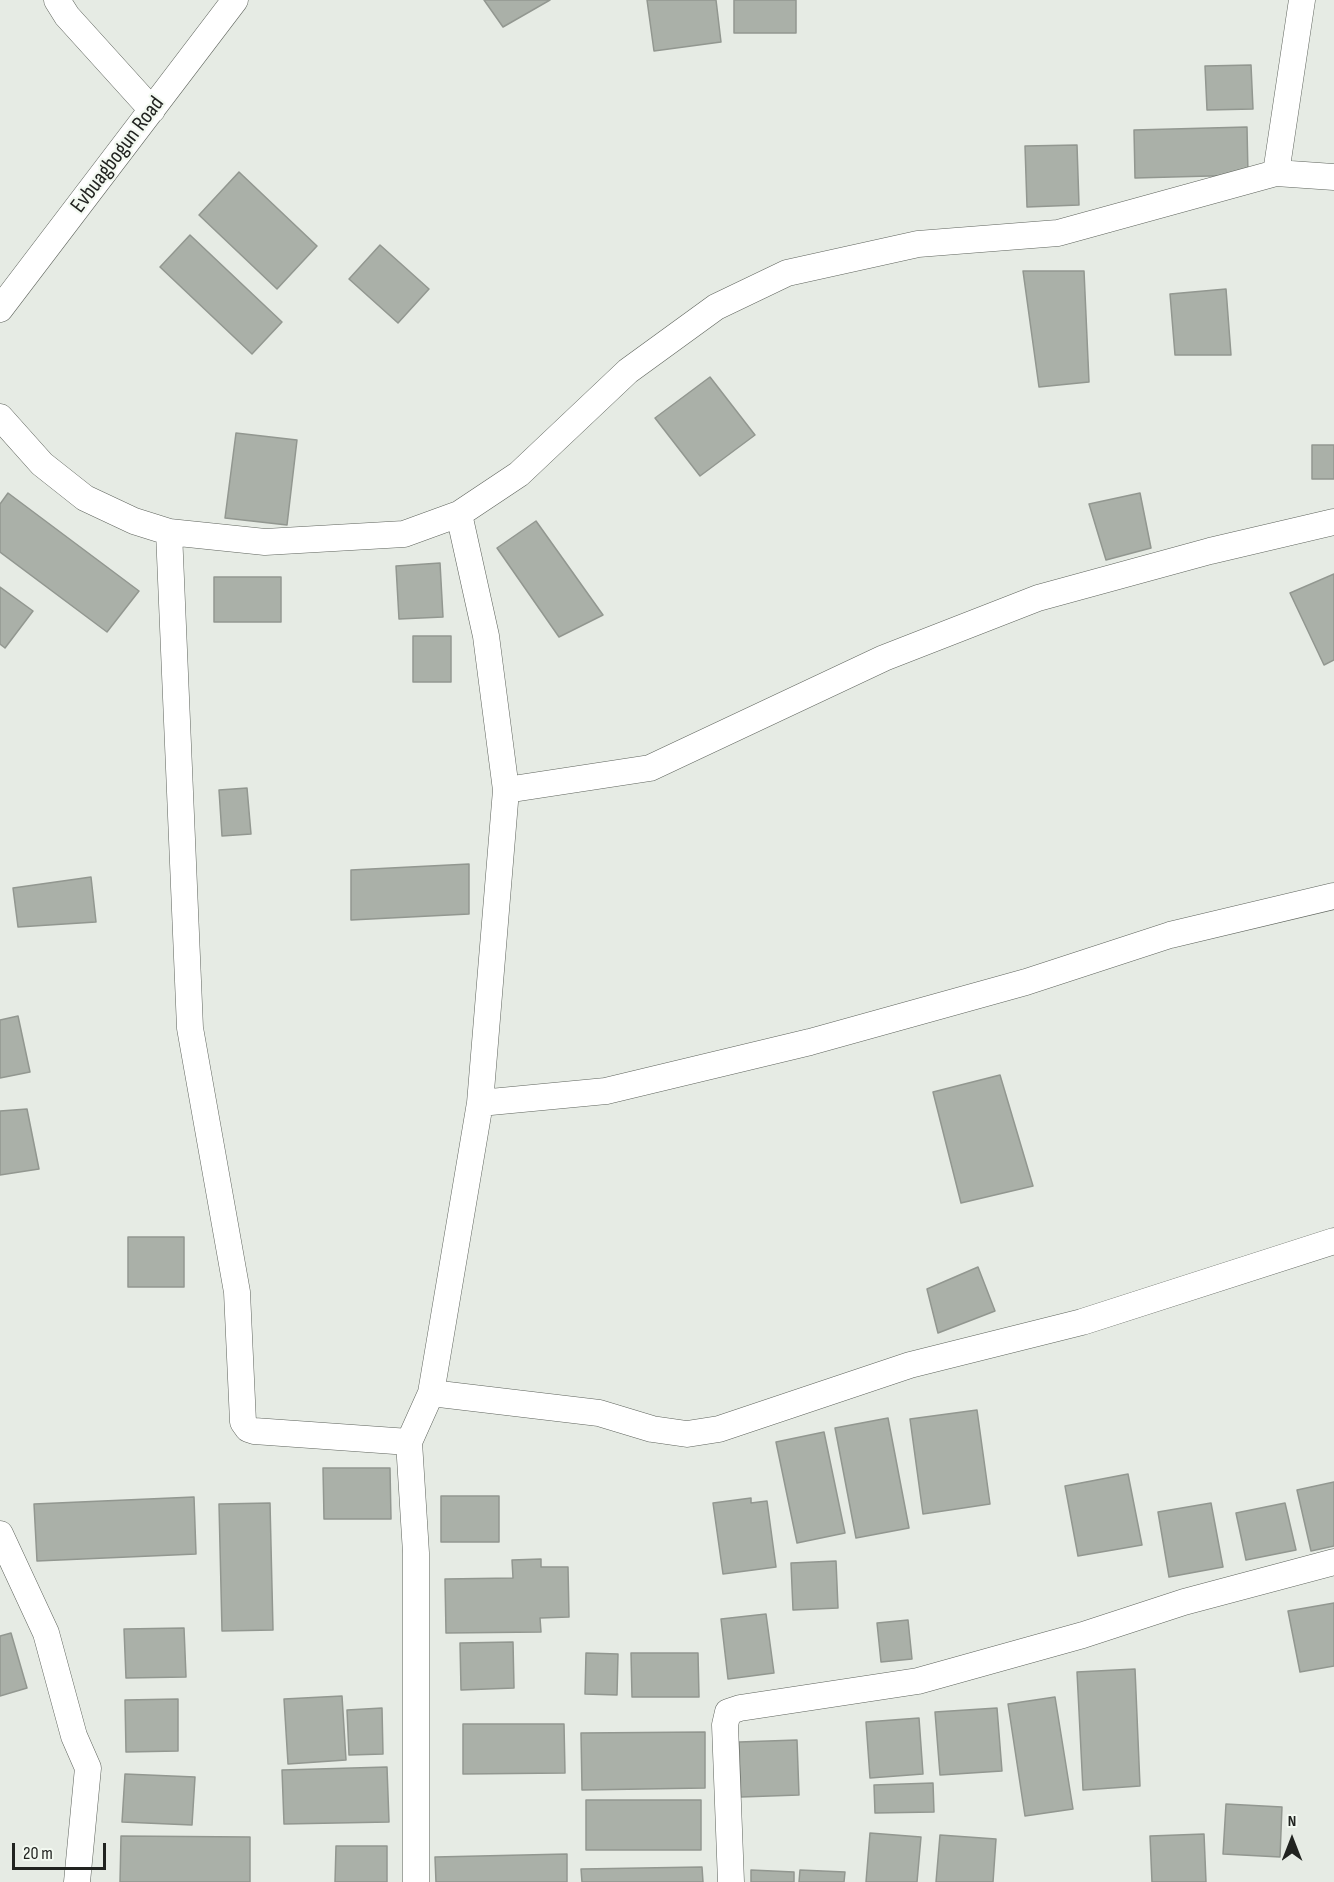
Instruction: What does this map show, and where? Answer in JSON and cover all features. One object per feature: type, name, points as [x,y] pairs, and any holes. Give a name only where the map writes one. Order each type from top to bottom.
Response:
[{"type":"street","points":[[57,0],[67,16],[152,111]]},
{"type":"street","name":"Evbuagbogun Road","points":[[0,309],[235,0]]},
{"type":"street","points":[[1276,174],[1302,0]]},
{"type":"street","points":[[0,417],[42,464],[86,498],[134,521],[169,532],[265,542],[404,534],[459,514],[519,474],[628,371],[716,307],[787,273],[918,244],[1058,233],[1276,174],[1334,177]]},
{"type":"street","points":[[416,1882],[416,1553],[409,1442],[431,1393],[480,1103],[506,790],[486,636],[459,514]]},
{"type":"street","points":[[506,790],[650,768],[884,658],[1038,598],[1210,551],[1334,522]]},
{"type":"street","points":[[169,532],[190,1028],[237,1292],[243,1422],[248,1429],[254,1431],[409,1442]]},
{"type":"street","points":[[480,1103],[606,1091],[799,1045],[1026,982],[1170,935],[1334,896]]},
{"type":"street","points":[[431,1393],[599,1413],[652,1429],[687,1434],[720,1429],[910,1365],[1082,1322],[1334,1240]]},
{"type":"street","points":[[0,1534],[46,1633],[74,1736],[88,1768],[77,1882]]},
{"type":"street","points":[[731,1882],[725,1725],[728,1712],[740,1708],[918,1681],[1083,1635],[1184,1602],[1334,1562]]},
{"type":"building","points":[[484,0],[550,0],[503,27]]},
{"type":"building","points":[[647,0],[716,0],[721,42],[654,51]]},
{"type":"building","points":[[734,0],[796,0],[796,33],[734,33]]},
{"type":"building","points":[[1251,65],[1253,109],[1207,110],[1205,66]]},
{"type":"building","points":[[1247,127],[1248,175],[1135,178],[1134,130]]},
{"type":"building","points":[[1077,145],[1079,205],[1027,207],[1025,146]]},
{"type":"building","points":[[239,172],[317,246],[277,289],[199,215]]},
{"type":"building","points":[[190,235],[282,322],[252,354],[160,267]]},
{"type":"building","points":[[380,245],[429,289],[398,323],[349,279]]},
{"type":"building","points":[[1023,271],[1084,271],[1089,382],[1039,387]]},
{"type":"building","points":[[1226,289],[1231,355],[1175,355],[1170,294]]},
{"type":"building","points":[[710,377],[755,435],[700,476],[655,418]]},
{"type":"building","points":[[236,433],[297,440],[287,525],[225,518]]},
{"type":"building","points":[[1312,445],[1334,445],[1334,479],[1312,479]]},
{"type":"building","points":[[8,493],[139,591],[107,632],[0,552],[0,504]]},
{"type":"building","points":[[1140,493],[1151,548],[1106,560],[1089,504]]},
{"type":"building","points":[[536,521],[603,615],[559,637],[497,548]]},
{"type":"building","points":[[440,563],[443,617],[399,619],[396,566]]},
{"type":"building","points":[[1334,574],[1334,660],[1324,665],[1290,593]]},
{"type":"building","points":[[214,577],[281,577],[281,622],[214,622]]},
{"type":"building","points":[[0,587],[33,611],[5,648],[0,644]]},
{"type":"building","points":[[413,636],[451,636],[451,682],[413,682]]},
{"type":"building","points":[[247,788],[251,834],[222,836],[219,790]]},
{"type":"building","points":[[469,864],[469,914],[351,920],[351,870]]},
{"type":"building","points":[[91,877],[96,922],[18,927],[13,888]]},
{"type":"building","points":[[18,1016],[30,1072],[0,1078],[0,1020]]},
{"type":"building","points":[[1000,1075],[1033,1186],[961,1203],[933,1092]]},
{"type":"building","points":[[27,1109],[39,1169],[0,1175],[0,1111]]},
{"type":"building","points":[[128,1237],[184,1237],[184,1287],[128,1287]]},
{"type":"building","points":[[978,1267],[995,1311],[938,1333],[927,1289]]},
{"type":"building","points":[[977,1410],[990,1504],[923,1514],[910,1419]]},
{"type":"building","points":[[888,1418],[909,1528],[856,1538],[835,1428]]},
{"type":"building","points":[[824,1432],[845,1533],[797,1543],[776,1442]]},
{"type":"building","points":[[323,1468],[390,1468],[391,1519],[324,1519]]},
{"type":"building","points":[[1128,1474],[1142,1545],[1078,1556],[1065,1486]]},
{"type":"building","points":[[1334,1482],[1334,1546],[1311,1551],[1297,1490]]},
{"type":"building","points":[[441,1496],[499,1496],[499,1542],[441,1542]]},
{"type":"building","points":[[194,1497],[196,1554],[37,1561],[34,1504]]},
{"type":"building","points":[[751,1498],[751,1503],[767,1501],[776,1567],[723,1574],[713,1503]]},
{"type":"building","points":[[270,1503],[273,1630],[222,1631],[219,1504]]},
{"type":"building","points":[[1211,1503],[1223,1567],[1169,1577],[1158,1512]]},
{"type":"building","points":[[1285,1503],[1296,1550],[1246,1560],[1236,1513]]},
{"type":"building","points":[[541,1559],[541,1567],[568,1567],[569,1617],[540,1618],[541,1632],[446,1633],[445,1579],[513,1578],[512,1560]]},
{"type":"building","points":[[836,1561],[838,1608],[793,1610],[791,1563]]},
{"type":"building","points":[[1334,1603],[1334,1666],[1300,1672],[1288,1611]]},
{"type":"building","points":[[766,1614],[774,1673],[728,1679],[721,1619]]},
{"type":"building","points":[[908,1620],[912,1659],[881,1662],[877,1623]]},
{"type":"building","points":[[184,1628],[186,1677],[126,1678],[124,1629]]},
{"type":"building","points":[[11,1633],[27,1688],[0,1696],[0,1636]]},
{"type":"building","points":[[513,1642],[514,1688],[461,1690],[460,1643]]},
{"type":"building","points":[[586,1653],[618,1654],[617,1695],[585,1694]]},
{"type":"building","points":[[631,1653],[698,1653],[699,1697],[632,1697]]},
{"type":"building","points":[[1135,1669],[1140,1786],[1083,1790],[1077,1672]]},
{"type":"building","points":[[342,1696],[346,1760],[288,1764],[284,1699]]},
{"type":"building","points":[[1055,1697],[1073,1809],[1025,1816],[1008,1704]]},
{"type":"building","points":[[178,1699],[178,1751],[126,1752],[125,1700]]},
{"type":"building","points":[[382,1708],[383,1754],[349,1755],[347,1710]]},
{"type":"building","points":[[997,1708],[1002,1771],[940,1775],[935,1712]]},
{"type":"building","points":[[919,1718],[923,1774],[870,1778],[866,1722]]},
{"type":"building","points":[[463,1724],[564,1724],[565,1773],[463,1774]]},
{"type":"building","points":[[705,1732],[705,1788],[582,1790],[581,1733]]},
{"type":"building","points":[[797,1740],[799,1795],[741,1797],[739,1742]]},
{"type":"building","points":[[387,1767],[389,1822],[284,1824],[282,1770]]},
{"type":"building","points":[[125,1774],[195,1777],[192,1825],[122,1822]]},
{"type":"building","points":[[933,1783],[934,1812],[875,1813],[874,1785]]},
{"type":"building","points":[[586,1800],[701,1800],[701,1850],[586,1850]]},
{"type":"building","points":[[1226,1804],[1282,1807],[1280,1857],[1223,1854]]},
{"type":"building","points":[[870,1833],[921,1837],[917,1882],[866,1882]]},
{"type":"building","points":[[1204,1834],[1206,1882],[1152,1882],[1150,1836]]},
{"type":"building","points":[[940,1835],[996,1839],[993,1882],[936,1882]]},
{"type":"building","points":[[121,1836],[250,1837],[250,1882],[120,1882]]},
{"type":"building","points":[[336,1846],[387,1846],[387,1882],[335,1882]]},
{"type":"building","points":[[567,1854],[567,1882],[436,1882],[435,1857]]},
{"type":"building","points":[[702,1867],[703,1882],[582,1882],[581,1869]]},
{"type":"building","points":[[751,1870],[794,1872],[794,1882],[751,1882]]},
{"type":"building","points":[[800,1870],[845,1872],[844,1882],[799,1882]]}]
